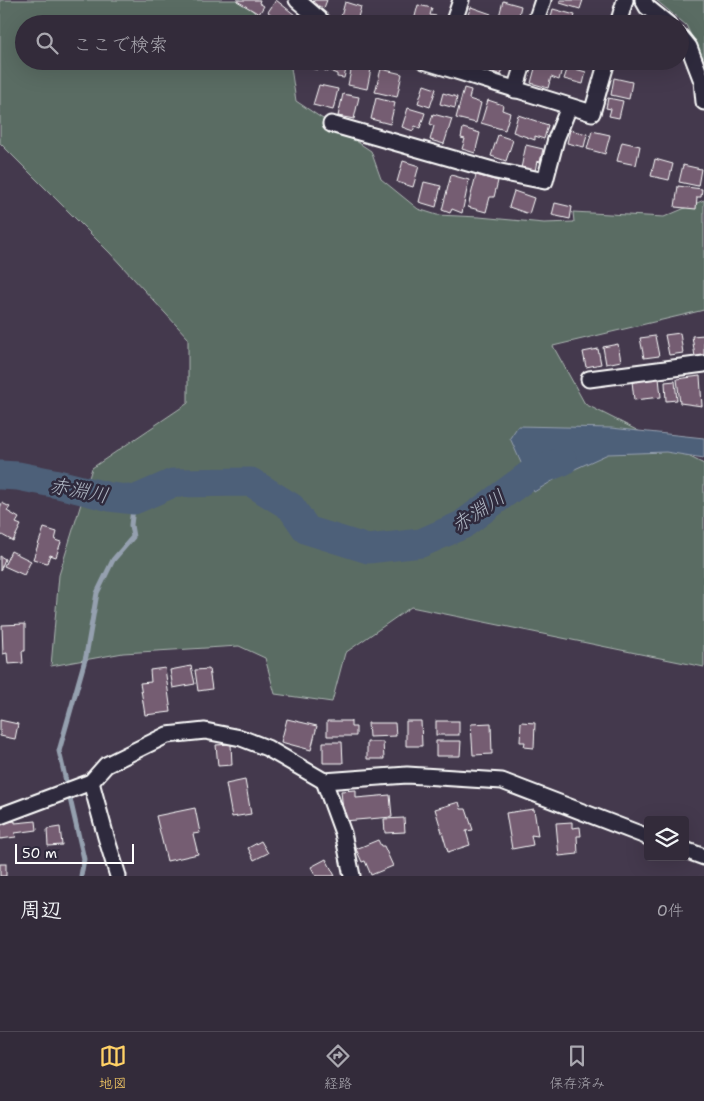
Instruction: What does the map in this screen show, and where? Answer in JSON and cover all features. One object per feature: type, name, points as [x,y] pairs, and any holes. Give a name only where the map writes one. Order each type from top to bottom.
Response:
[{"type":"street","points":[[297,0],[314,15]]},
{"type":"street","points":[[456,15],[461,0]]},
{"type":"street","points":[[539,15],[543,0]]},
{"type":"street","points":[[621,15],[625,0]]},
{"type":"street","points":[[643,0],[647,7],[657,15]]},
{"type":"street","points":[[689,47],[702,81],[704,102]]},
{"type":"street","points":[[459,70],[515,90],[592,113],[604,70]]},
{"type":"street","points":[[515,90],[521,70]]},
{"type":"street","points":[[330,124],[496,171],[545,182],[556,139],[569,107]]},
{"type":"street","points":[[589,379],[704,364]]},
{"type":"street","points":[[0,816],[87,784],[106,765],[167,735],[206,731],[241,738],[267,748],[324,780],[406,775],[502,781],[644,835]]},
{"type":"street","points":[[324,780],[343,833],[352,876]]},
{"type":"street","points":[[87,784],[118,876]]},
{"type":"street","points":[[689,851],[704,857]]},
{"type":"green space","points":[[0,0],[241,0],[257,15],[15,15],[15,70],[291,70],[296,101],[371,151],[381,179],[418,209],[437,215],[544,223],[574,222],[573,212],[664,217],[704,200],[704,310],[553,346],[585,404],[704,464],[704,667],[411,607],[345,653],[332,702],[275,694],[265,658],[239,646],[123,653],[51,666],[59,575],[92,468],[188,403],[188,338],[110,253],[0,143]]},
{"type":"green space","points":[[656,0],[704,0],[704,62],[689,31],[689,15],[674,15]]},
{"type":"water","points":[[518,426],[611,428],[704,438],[704,458],[666,452],[608,454],[564,474],[534,492],[510,438]]},
{"type":"building","points":[[237,0],[260,0],[259,3],[264,6],[259,14]]},
{"type":"building","points":[[276,0],[295,15],[272,15],[268,12]]},
{"type":"building","points":[[314,0],[327,0],[324,8],[313,4]]},
{"type":"building","points":[[560,0],[583,0],[580,9],[560,3]]},
{"type":"building","points":[[503,1],[521,6],[519,15],[499,15]]},
{"type":"building","points":[[345,2],[361,7],[359,15],[341,15]]},
{"type":"building","points":[[418,5],[432,8],[430,15],[415,15]]},
{"type":"building","points":[[471,7],[491,14],[491,15],[468,15]]},
{"type":"building","points":[[553,9],[575,15],[551,15]]},
{"type":"building","points":[[332,70],[346,70],[344,78],[337,77],[337,74],[332,72]]},
{"type":"building","points":[[351,70],[371,70],[367,89],[348,85]]},
{"type":"building","points":[[381,70],[402,74],[397,97],[375,92]]},
{"type":"building","points":[[487,70],[502,70],[501,75]]},
{"type":"building","points":[[535,70],[562,70],[559,80],[551,77],[548,88],[531,83]]},
{"type":"building","points":[[567,70],[586,72],[583,84],[564,79]]},
{"type":"building","points":[[614,78],[632,82],[629,99],[611,95]]},
{"type":"building","points":[[319,85],[338,89],[333,110],[313,105]]},
{"type":"building","points":[[424,85],[436,89],[430,107],[418,103]]},
{"type":"building","points":[[464,88],[471,90],[469,99],[481,103],[476,123],[456,118]]},
{"type":"building","points":[[443,93],[457,97],[455,108],[440,104]]},
{"type":"building","points":[[343,94],[359,97],[354,119],[338,116]]},
{"type":"building","points":[[376,98],[395,103],[390,124],[371,119]]},
{"type":"building","points":[[608,98],[623,101],[619,118],[609,116],[611,109],[606,108]]},
{"type":"building","points":[[488,100],[503,105],[502,110],[510,113],[505,130],[481,123]]},
{"type":"building","points":[[408,108],[425,113],[420,128],[415,126],[413,131],[402,127]]},
{"type":"building","points":[[433,114],[452,119],[444,144],[430,140],[434,126],[430,124]]},
{"type":"building","points":[[518,115],[548,125],[544,139],[535,136],[535,140],[513,132]]},
{"type":"building","points":[[463,128],[480,133],[475,153],[462,149],[465,139],[461,138]]},
{"type":"building","points":[[570,130],[587,134],[584,147],[567,143]]},
{"type":"building","points":[[592,131],[610,135],[605,154],[587,149]]},
{"type":"building","points":[[498,135],[513,140],[506,161],[491,156]]},
{"type":"building","points":[[622,142],[640,146],[636,165],[617,161]]},
{"type":"building","points":[[526,145],[543,149],[540,162],[537,161],[535,171],[521,168]]},
{"type":"building","points":[[655,159],[673,164],[669,180],[651,176]]},
{"type":"building","points":[[403,161],[419,166],[413,187],[397,182]]},
{"type":"building","points":[[683,165],[701,169],[698,186],[679,182]]},
{"type":"building","points":[[451,175],[469,180],[462,213],[452,209],[450,213],[442,210]]},
{"type":"building","points":[[476,175],[498,181],[494,197],[490,197],[486,212],[468,207]]},
{"type":"building","points":[[424,182],[441,186],[436,207],[419,202]]},
{"type":"building","points":[[678,186],[702,189],[701,197],[697,197],[696,209],[675,207]]},
{"type":"building","points":[[514,191],[534,198],[529,214],[509,207]]},
{"type":"building","points":[[555,203],[572,207],[570,219],[552,215]]},
{"type":"building","points":[[680,333],[683,353],[669,355],[665,335]]},
{"type":"building","points":[[704,335],[704,356],[695,357],[692,336]]},
{"type":"building","points":[[655,336],[659,356],[644,358],[640,338]]},
{"type":"building","points":[[618,344],[621,361],[606,364],[603,347]]},
{"type":"building","points":[[598,349],[601,364],[586,367],[583,352]]},
{"type":"building","points":[[700,376],[702,406],[680,403],[677,379]]},
{"type":"building","points":[[659,378],[661,397],[634,400],[632,381]]},
{"type":"building","points":[[675,381],[677,400],[666,401],[665,382]]},
{"type":"building","points":[[2,503],[10,507],[7,511],[19,518],[16,523],[21,525],[13,541],[0,534],[0,508]]},
{"type":"building","points":[[44,528],[57,532],[55,540],[61,542],[56,557],[50,555],[47,563],[33,559]]},
{"type":"building","points":[[11,551],[31,561],[24,575],[4,566]]},
{"type":"building","points":[[0,556],[5,559],[0,571]]},
{"type":"building","points":[[25,624],[25,651],[22,651],[23,663],[8,664],[7,653],[3,654],[2,625]]},
{"type":"building","points":[[191,666],[195,684],[173,688],[170,670]]},
{"type":"building","points":[[165,668],[171,712],[145,715],[140,683],[151,682],[150,670]]},
{"type":"building","points":[[209,669],[212,689],[198,691],[195,670]]},
{"type":"building","points":[[287,719],[317,726],[311,750],[281,742]]},
{"type":"building","points":[[0,720],[18,724],[15,739],[0,736]]},
{"type":"building","points":[[327,721],[351,721],[351,727],[356,727],[356,736],[327,736]]},
{"type":"building","points":[[406,721],[421,721],[422,746],[406,746]]},
{"type":"building","points":[[436,721],[459,721],[459,735],[436,735]]},
{"type":"building","points":[[521,722],[535,723],[534,748],[524,747],[525,742],[520,742]]},
{"type":"building","points":[[368,723],[395,723],[396,736],[369,737]]},
{"type":"building","points":[[491,723],[492,754],[473,755],[471,724]]},
{"type":"building","points":[[436,741],[461,741],[460,756],[436,756]]},
{"type":"building","points":[[323,742],[342,742],[343,763],[323,763]]},
{"type":"building","points":[[367,742],[383,742],[384,759],[367,759]]},
{"type":"building","points":[[231,744],[232,765],[218,766],[216,745]]},
{"type":"building","points":[[245,780],[251,814],[232,817],[226,784]]},
{"type":"building","points":[[356,790],[356,798],[390,795],[392,817],[344,821],[341,791]]},
{"type":"building","points":[[459,802],[461,809],[466,809],[473,830],[466,831],[470,845],[448,852],[435,809]]},
{"type":"building","points":[[195,808],[200,833],[193,834],[198,854],[167,861],[156,816]]},
{"type":"building","points":[[534,809],[538,836],[531,835],[533,845],[512,849],[506,813]]},
{"type":"building","points":[[404,818],[405,832],[385,833],[384,819]]},
{"type":"building","points":[[15,821],[15,823],[36,821],[37,830],[15,833],[16,837],[0,839],[0,823]]},
{"type":"building","points":[[572,822],[572,828],[580,827],[581,836],[577,836],[578,854],[559,856],[556,823]]},
{"type":"building","points":[[60,827],[62,845],[48,846],[47,829]]},
{"type":"building","points":[[378,840],[381,846],[384,846],[393,866],[371,875],[365,861],[362,862],[356,849]]},
{"type":"building","points":[[261,841],[268,853],[254,860],[248,848]]},
{"type":"building","points":[[326,859],[335,876],[316,876],[311,867]]},
{"type":"building","points":[[0,864],[6,864],[6,876],[0,876]]},
{"type":"waterway","name":"赤淵川","points":[[0,475],[18,476],[110,497],[134,500],[173,483],[251,482],[291,507],[307,530],[368,549],[421,543],[462,525],[532,473],[563,461]]},
{"type":"waterway","points":[[81,876],[84,859],[59,751],[86,656],[97,593],[113,560],[133,537],[131,525],[134,500]]}]
